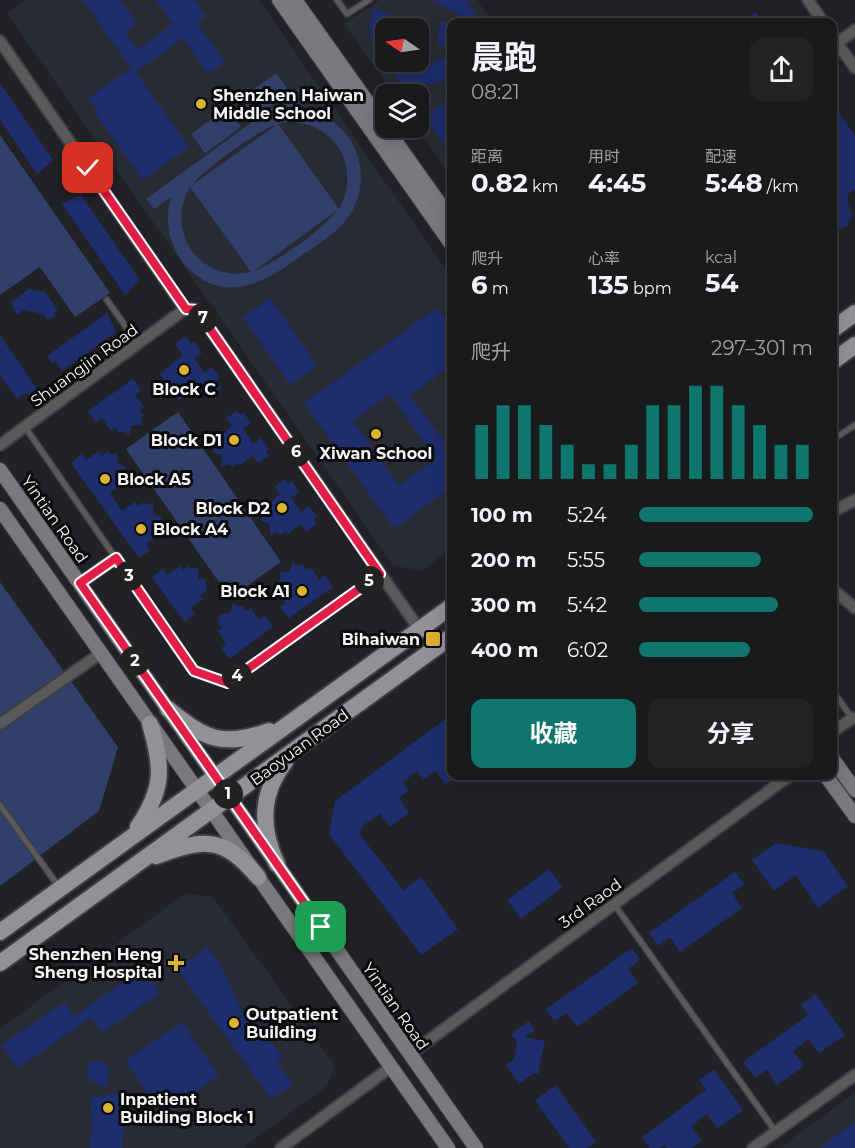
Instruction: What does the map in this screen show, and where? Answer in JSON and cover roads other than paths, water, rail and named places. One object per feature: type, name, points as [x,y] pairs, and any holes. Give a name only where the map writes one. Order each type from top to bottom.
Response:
[{"type":"main road","points":[[837,326],[855,313]]},
{"type":"main road","points":[[837,358],[855,345]]},
{"type":"main road","name":"Baoyuan Road","points":[[0,932],[447,609]]},
{"type":"main road","name":"Baoyuan Road","points":[[0,963],[447,640]]},
{"type":"main road","points":[[168,709],[200,735],[214,739],[242,740],[287,725]]},
{"type":"main road","points":[[131,837],[152,807],[160,780],[159,756],[150,724]]},
{"type":"main road","points":[[277,864],[265,831],[265,803],[277,772],[296,749]]},
{"type":"main road","points":[[131,868],[185,846],[213,843],[228,848],[241,857],[258,877]]},
{"type":"street","points":[[279,0],[447,237]]},
{"type":"street","points":[[295,0],[447,214]]},
{"type":"street","points":[[808,0],[821,18]]},
{"type":"street","points":[[837,40],[855,30]]},
{"type":"street","points":[[0,40],[186,309],[197,310],[419,629]]},
{"type":"street","points":[[837,46],[855,68]]},
{"type":"street","name":"Shuangjin Road","points":[[0,445],[186,309]]},
{"type":"street","name":"Yintian Road","points":[[0,470],[476,1148]]},
{"type":"street","points":[[837,509],[855,500]]},
{"type":"street","points":[[0,509],[448,1148]]},
{"type":"street","points":[[80,583],[116,558]]},
{"type":"street","points":[[837,593],[855,608]]},
{"type":"street","points":[[0,724],[101,653]]},
{"type":"street","points":[[837,729],[854,720]]},
{"type":"street","points":[[837,765],[855,790]]},
{"type":"street","name":"3rd Raod","points":[[410,1054],[784,780]]},
{"type":"street","points":[[829,780],[855,816]]},
{"type":"street","points":[[281,1148],[391,1067]]},
{"type":"street","points":[[753,1148],[855,1075]]},
{"type":"lane","points":[[337,0],[347,14],[369,0]]},
{"type":"lane","points":[[66,183],[88,168]]},
{"type":"lane","points":[[107,300],[138,344]]},
{"type":"lane","points":[[837,437],[855,425]]},
{"type":"lane","points":[[25,426],[194,671],[228,683],[380,574]]},
{"type":"lane","points":[[837,697],[854,720]]},
{"type":"lane","points":[[0,805],[60,889]]},
{"type":"lane","points":[[614,904],[776,1132]]},
{"type":"place","name":"Shenzhen Haiwan Middle School","points":[[201,104]]},
{"type":"place","name":"Block C","points":[[184,370]]},
{"type":"place","name":"Xiwan School","points":[[376,434]]},
{"type":"place","name":"Block D1","points":[[234,440]]},
{"type":"place","name":"Block A5","points":[[105,479]]},
{"type":"place","name":"Block D2","points":[[282,508]]},
{"type":"place","name":"Block A4","points":[[141,529]]},
{"type":"place","name":"Block A1","points":[[302,591]]},
{"type":"place","name":"Bihaiwan","points":[[433,639]]},
{"type":"place","name":"Shenzhen Heng Sheng Hospital","points":[[176,963]]},
{"type":"place","name":"Outpatient Building","points":[[234,1023]]},
{"type":"place","name":"Inpatient Building Block 1","points":[[108,1108]]}]
